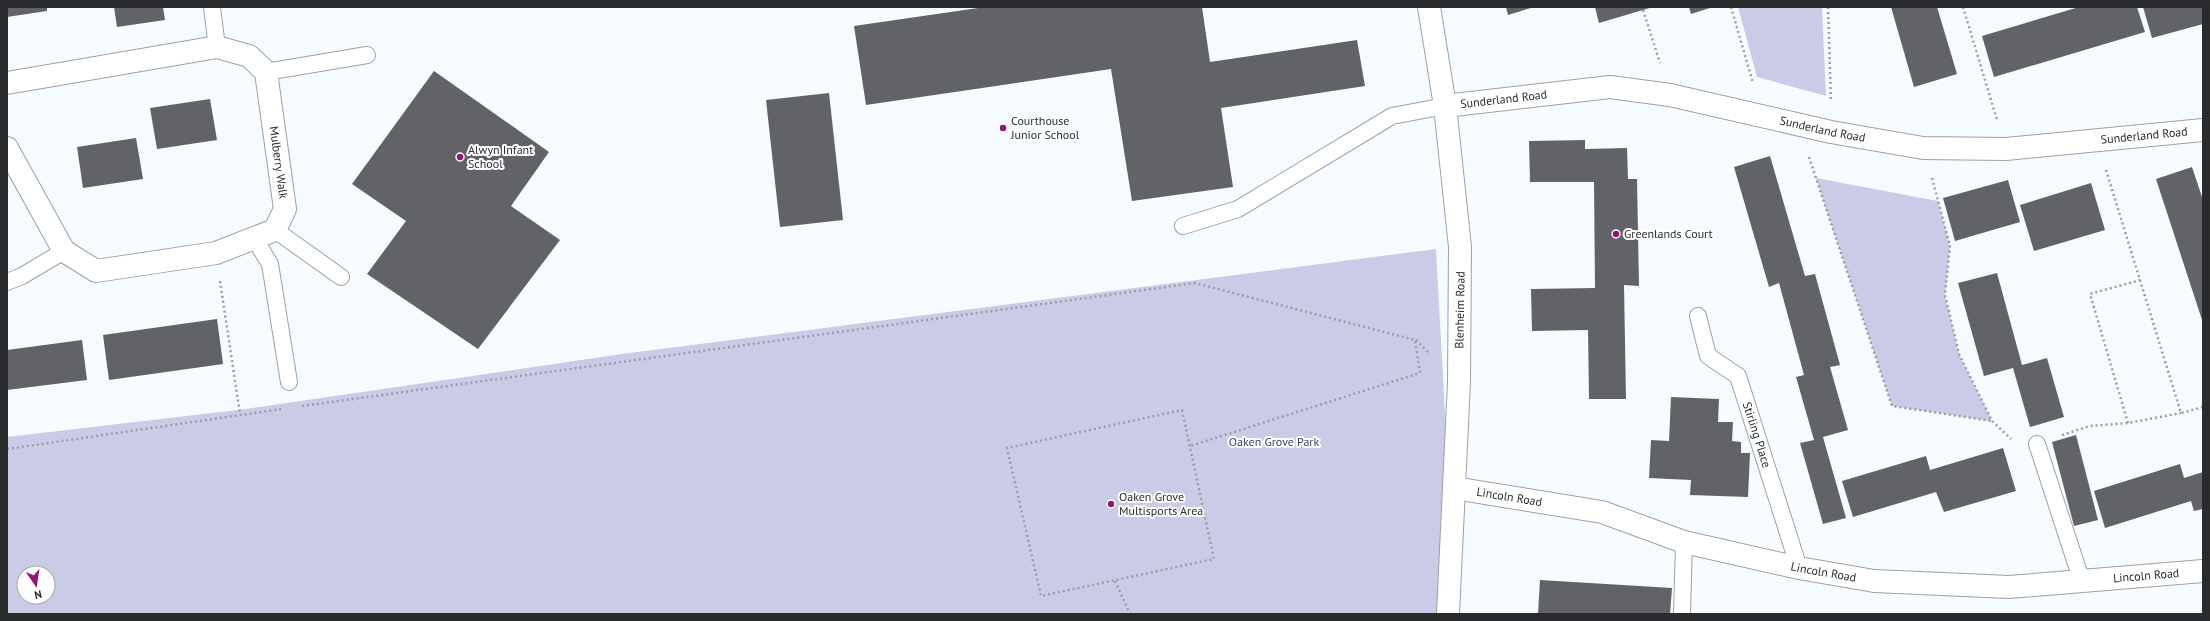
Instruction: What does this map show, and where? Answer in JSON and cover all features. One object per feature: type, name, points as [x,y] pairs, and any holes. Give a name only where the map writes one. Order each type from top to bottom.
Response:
[{"type":"street","name":"Blenheim Road","points":[[1428,7],[1445,106],[1460,247],[1459,382],[1448,614]]},
{"type":"street","points":[[7,83],[217,48],[249,56],[266,72]]},
{"type":"street","name":"Mulberry Walk","points":[[266,72],[285,209],[275,230]]},
{"type":"street","name":"Sunderland Road","points":[[1445,106],[1610,87],[1670,95],[1831,132],[1923,148],[2006,149],[2203,130]]},
{"type":"street","points":[[7,148],[64,251],[96,271],[216,253],[275,230]]},
{"type":"street","name":"Lincoln Road","points":[[1454,488],[1602,512],[1684,542],[1799,568],[1874,581],[2009,587],[2203,571]]},
{"type":"lane","points":[[212,7],[217,48]]},
{"type":"lane","points":[[266,72],[367,55]]},
{"type":"lane","points":[[1183,226],[1238,209],[1392,116],[1445,106]]},
{"type":"lane","points":[[275,230],[341,277]]},
{"type":"lane","points":[[254,238],[270,264],[289,382]]},
{"type":"lane","points":[[7,282],[22,276],[64,251]]},
{"type":"lane","name":"Stirling Place","points":[[1698,316],[1708,356],[1738,376],[1799,568]]},
{"type":"lane","points":[[2037,444],[2082,582]]},
{"type":"lane","points":[[1682,614],[1684,542]]},
{"type":"path","points":[[1731,7],[1762,116]]},
{"type":"path","points":[[1828,7],[1831,132]]},
{"type":"path","points":[[1963,7],[2006,149]]},
{"type":"path","points":[[1643,10],[1670,95]]},
{"type":"path","points":[[1797,124],[1892,406],[1992,421]]},
{"type":"path","points":[[2097,140],[2181,414]]},
{"type":"path","points":[[1923,148],[1950,246],[1945,295],[1959,354],[1992,421],[2013,441],[2037,444],[2090,426],[2128,423],[2181,414],[2203,407]]},
{"type":"path","points":[[216,253],[240,414]]},
{"type":"path","points":[[2128,423],[2090,294],[2140,280]]},
{"type":"path","points":[[295,407],[1195,283],[1415,340],[1420,373],[1190,446]]},
{"type":"path","points":[[7,449],[288,408]]},
{"type":"path","points":[[1182,410],[1214,559],[1115,581],[1040,596],[1007,448],[1182,410]]},
{"type":"path","points":[[1115,581],[1130,614]]},
{"type":"green space","points":[[1738,7],[1822,7],[1826,96],[1757,77]]},
{"type":"green space","points":[[1816,178],[1938,201],[1950,246],[1945,295],[1959,354],[1992,421],[1892,406]]},
{"type":"green space","name":"Oaken Grove Park","points":[[1436,249],[1447,450],[1440,614],[7,614],[7,437],[246,409],[622,354]]},
{"type":"building","points":[[7,7],[47,7],[47,11],[7,17]]},
{"type":"building","points":[[114,7],[163,7],[165,20],[117,27]]},
{"type":"building","points":[[985,7],[1202,7],[1210,62],[1357,40],[1365,86],[1221,108],[1233,187],[1132,201],[1111,69],[866,105],[854,26]]},
{"type":"building","points":[[1506,7],[1534,7],[1508,15]]},
{"type":"building","points":[[1595,7],[1653,7],[1599,23]]},
{"type":"building","points":[[1689,7],[1713,7],[1691,14]]},
{"type":"building","points":[[1891,7],[1937,7],[1957,74],[1914,87]]},
{"type":"building","points":[[2079,7],[2137,7],[2145,32],[1994,77],[1982,36]]},
{"type":"building","points":[[2143,7],[2203,7],[2203,24],[2152,38]]},
{"type":"building","points":[[434,71],[549,152],[511,206],[560,240],[478,349],[367,274],[406,221],[352,184]]},
{"type":"building","points":[[829,93],[843,220],[780,227],[766,100]]},
{"type":"building","points":[[210,99],[217,140],[157,149],[150,108]]},
{"type":"building","points":[[136,138],[143,179],[83,188],[77,147]]},
{"type":"building","name":"Greenlands Court","points":[[1585,140],[1585,149],[1627,148],[1628,179],[1637,179],[1639,286],[1624,285],[1626,399],[1589,399],[1588,330],[1532,331],[1531,289],[1595,288],[1594,182],[1530,182],[1529,141]]},
{"type":"building","points":[[1770,156],[1805,276],[1815,274],[1840,365],[1830,367],[1848,430],[1823,437],[1846,518],[1823,524],[1800,443],[1814,440],[1796,377],[1804,375],[1779,283],[1769,287],[1734,167]]},
{"type":"building","points":[[2192,167],[2203,200],[2203,323],[2156,179]]},
{"type":"building","points":[[2008,180],[2020,222],[1955,241],[1943,198]]},
{"type":"building","points":[[2091,183],[2105,230],[2034,251],[2020,205]]},
{"type":"building","points":[[1997,273],[2022,365],[2047,358],[2064,417],[2030,427],[2013,368],[1984,376],[1958,283]]},
{"type":"building","points":[[217,319],[223,364],[109,380],[103,335]]},
{"type":"building","points":[[82,340],[87,380],[7,390],[7,350]]},
{"type":"building","points":[[1671,397],[1719,399],[1718,422],[1733,422],[1732,441],[1741,442],[1741,453],[1750,453],[1748,497],[1690,495],[1691,480],[1649,478],[1651,440],[1669,441]]},
{"type":"building","points":[[2076,435],[2098,520],[2074,526],[2052,442]]},
{"type":"building","points":[[2003,448],[2016,491],[1944,512],[1936,492],[1853,517],[1842,481],[1926,456],[1930,470]]},
{"type":"building","points":[[2180,464],[2184,478],[2203,472],[2203,509],[2194,511],[2191,501],[2105,528],[2094,491]]},
{"type":"building","points":[[1540,580],[1672,588],[1670,614],[1538,614]]},
{"type":"place","name":"Courthouse Junior School","points":[[1003,128]]},
{"type":"place","name":"Alwyn Infant School","points":[[460,157]]},
{"type":"place","name":"Greenlands Court","points":[[1616,234]]},
{"type":"place","name":"Oaken Grove Multisports Area","points":[[1111,504]]}]
